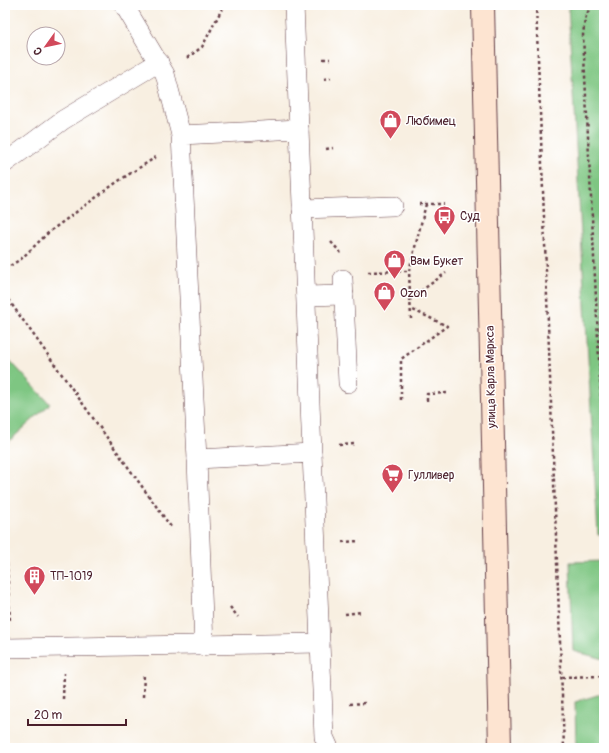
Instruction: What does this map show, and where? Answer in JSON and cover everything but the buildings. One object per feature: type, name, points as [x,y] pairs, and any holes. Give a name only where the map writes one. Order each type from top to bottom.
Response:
[{"type":"main road","name":"улица Карла Маркса","points":[[483,5],[500,748]]},
{"type":"lane","points":[[124,5],[162,68],[181,138],[198,459],[204,646]]},
{"type":"lane","points":[[294,5],[324,737],[329,748]]},
{"type":"lane","points":[[5,163],[63,120],[162,68]]},
{"type":"lane","points":[[181,138],[299,129]]},
{"type":"lane","points":[[302,209],[393,206]]},
{"type":"lane","points":[[306,296],[343,287],[348,383]]},
{"type":"lane","points":[[198,459],[312,453]]},
{"type":"lane","points":[[8,648],[320,643]]},
{"type":"path","points":[[162,68],[202,47],[224,5]]},
{"type":"path","points":[[536,5],[564,748]]},
{"type":"path","points":[[591,5],[586,19],[583,35],[604,460]]},
{"type":"path","points":[[5,269],[21,259],[49,232],[117,182],[181,138]]},
{"type":"path","points":[[411,319],[409,271],[426,204]]},
{"type":"path","points":[[411,298],[446,273]]},
{"type":"path","points":[[5,295],[174,530]]},
{"type":"path","points":[[401,400],[401,360],[447,326],[411,309]]},
{"type":"path","points":[[426,402],[427,394],[449,393]]},
{"type":"path","points":[[5,526],[8,648]]},
{"type":"path","points":[[230,607],[259,645]]},
{"type":"path","points":[[143,697],[144,669]]},
{"type":"path","points":[[63,699],[64,670]]},
{"type":"path","points":[[562,677],[604,676]]},
{"type":"path","points":[[433,746],[458,746]]},
{"type":"green space","points":[[568,5],[604,5],[604,534],[598,535]]},
{"type":"green space","points":[[5,355],[50,404],[5,445]]},
{"type":"green space","points":[[604,561],[604,659],[573,651],[570,562]]},
{"type":"green space","points":[[604,693],[604,748],[576,748],[575,702]]},
{"type":"place","name":"Любимец","points":[[390,140]]},
{"type":"place","name":"Суд","points":[[445,236]]},
{"type":"place","name":"Вам Букет","points":[[395,280]]},
{"type":"place","name":"Ozon","points":[[384,312]]},
{"type":"place","name":"Гулливер","points":[[392,494]]},
{"type":"place","name":"ТП-1019","points":[[35,596]]}]
